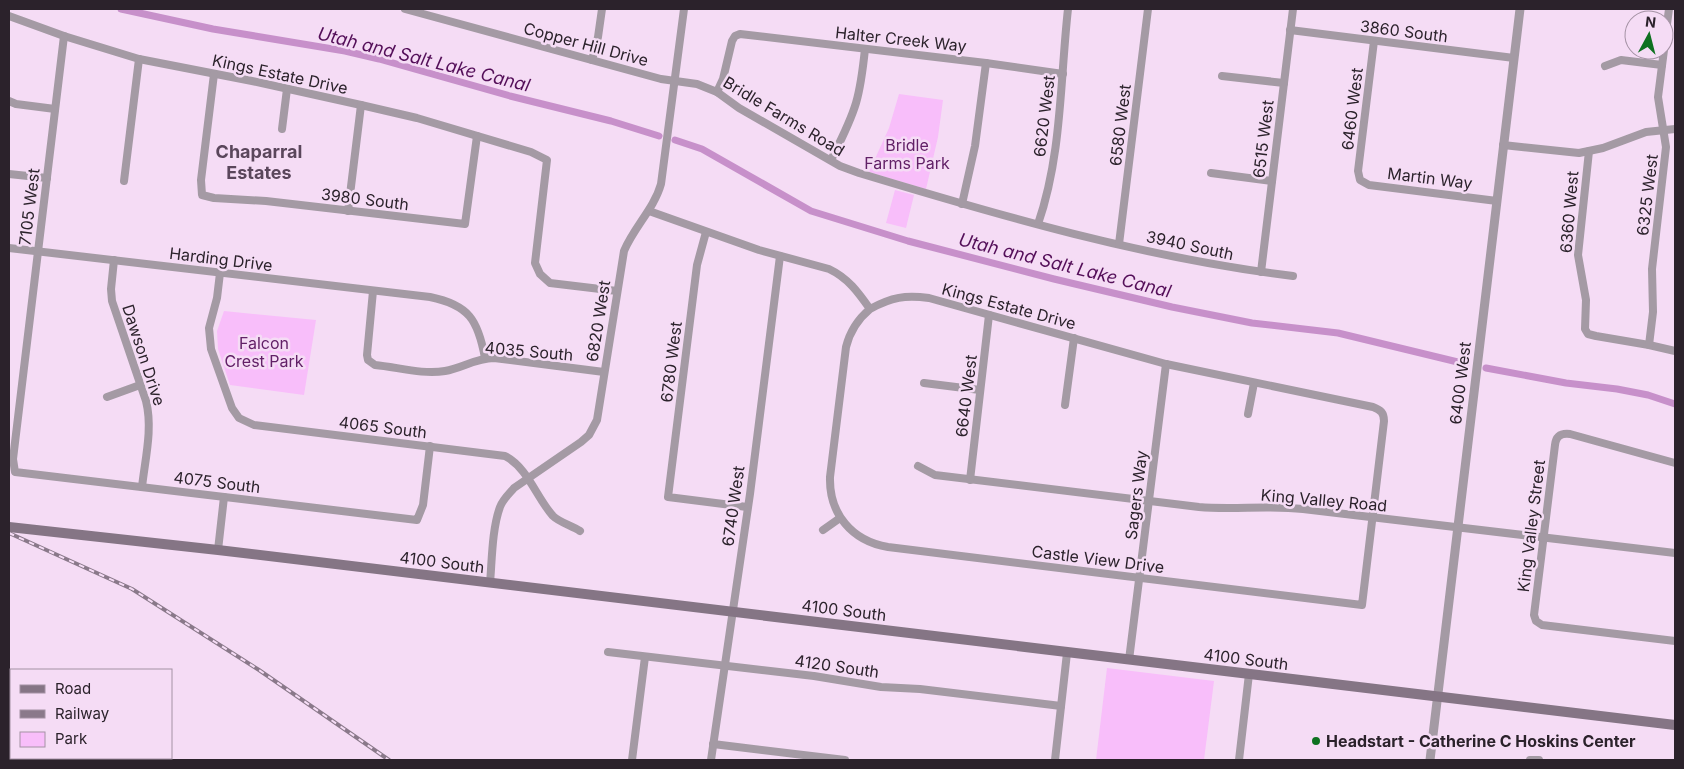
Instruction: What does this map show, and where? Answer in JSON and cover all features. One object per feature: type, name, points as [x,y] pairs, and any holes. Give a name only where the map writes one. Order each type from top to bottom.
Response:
[{"type":"main road","name":"4100 South","points":[[9,527],[218,550],[1675,725]]},
{"type":"street","name":"Copper Hill Drive","points":[[405,9],[674,81]]},
{"type":"street","points":[[435,17],[438,9]]},
{"type":"street","points":[[592,60],[602,9]]},
{"type":"street","name":"6820 West","points":[[490,583],[497,520],[500,506],[506,496],[514,488],[581,442],[589,435],[597,420],[624,251],[636,228],[658,198],[661,184],[684,9]]},
{"type":"street","name":"6620 West","points":[[1038,224],[1050,184],[1063,74],[1068,9]]},
{"type":"street","name":"6580 West","points":[[1119,244],[1148,9]]},
{"type":"street","name":"6515 West","points":[[1261,272],[1293,9]]},
{"type":"street","name":"6400 West","points":[[1430,760],[1520,9]]},
{"type":"street","name":"Kings Estate Drive","points":[[9,16],[64,36],[139,59],[287,88],[417,118],[531,152],[547,160],[535,263],[540,274],[550,283],[617,291]]},
{"type":"street","name":"3860 South","points":[[1290,30],[1514,58]]},
{"type":"street","name":"Halter Creek Way","points":[[717,92],[722,82],[731,44],[735,36],[744,34],[1063,74]]},
{"type":"street","name":"7105 West","points":[[15,472],[13,459],[64,36]]},
{"type":"street","name":"6460 West","points":[[1360,180],[1358,171],[1374,41]]},
{"type":"street","points":[[831,160],[856,105],[865,50]]},
{"type":"street","points":[[124,181],[139,59]]},
{"type":"street","points":[[1605,66],[1621,60],[1662,65]]},
{"type":"street","name":"6325 West","points":[[1649,345],[1653,312],[1652,269],[1666,147],[1658,97],[1663,60]]},
{"type":"street","points":[[962,204],[976,146],[986,63]]},
{"type":"street","name":"3980 South","points":[[214,74],[201,180],[202,195],[214,198],[266,201],[465,224],[477,136]]},
{"type":"street","points":[[1222,76],[1284,83]]},
{"type":"street","name":"Bridle Farms Road","points":[[674,81],[703,86],[717,92],[739,108],[831,160],[859,173],[1082,237]]},
{"type":"street","points":[[282,129],[287,88]]},
{"type":"street","points":[[9,101],[16,104],[55,109]]},
{"type":"street","points":[[348,211],[361,105]]},
{"type":"street","points":[[1504,145],[1570,153],[1610,146],[1639,134],[1675,130]]},
{"type":"street","name":"6360 West","points":[[1589,151],[1578,255],[1586,296],[1584,326],[1588,334],[1649,345]]},
{"type":"street","points":[[1211,173],[1272,181]]},
{"type":"street","points":[[9,174],[47,178]]},
{"type":"street","name":"Martin Way","points":[[1360,180],[1369,185],[1497,200]]},
{"type":"street","points":[[649,211],[706,232],[780,256],[822,267],[839,274],[854,286],[870,309]]},
{"type":"street","name":"6780 West","points":[[706,232],[698,259],[668,497],[747,507]]},
{"type":"street","name":"3940 South","points":[[1082,237],[1232,268],[1293,276]]},
{"type":"street","name":"Harding Drive","points":[[9,248],[430,297],[448,301],[462,309],[479,330],[485,358]]},
{"type":"street","name":"6740 West","points":[[711,760],[750,494],[780,256]]},
{"type":"street","name":"Dawson Drive","points":[[114,260],[111,289],[112,301],[148,409],[149,423],[142,487]]},
{"type":"street","name":"4065 South","points":[[220,273],[217,298],[210,321],[209,338],[211,349],[232,408],[239,418],[254,426],[504,456],[514,462],[528,479],[554,517],[580,531]]},
{"type":"street","name":"4035 South","points":[[374,291],[367,358],[375,365],[436,372],[455,369],[485,358],[604,372]]},
{"type":"street","name":"Kings Estate Drive","points":[[870,309],[884,301],[896,298],[913,296],[929,298],[1166,364],[1374,407],[1382,411],[1384,421],[1372,517]]},
{"type":"street","name":"Castle View Drive","points":[[870,309],[853,330],[845,353],[830,477],[832,497],[840,518],[860,538],[881,546],[1362,605],[1372,517]]},
{"type":"street","name":"6640 West","points":[[970,480],[989,315]]},
{"type":"street","points":[[1066,405],[1074,338]]},
{"type":"street","points":[[1649,345],[1675,351]]},
{"type":"street","name":"Sagers Way","points":[[1129,660],[1166,364]]},
{"type":"street","points":[[924,383],[980,390]]},
{"type":"street","points":[[1248,414],[1254,383]]},
{"type":"street","points":[[107,397],[140,385]]},
{"type":"street","name":"King Valley Street","points":[[1675,463],[1570,434],[1559,436],[1555,445],[1534,613],[1536,621],[1544,625],[1675,641]]},
{"type":"street","name":"4075 South","points":[[15,472],[417,520],[423,506],[430,446]]},
{"type":"street","name":"King Valley Road","points":[[918,466],[935,475],[1207,508],[1291,508],[1675,553]]},
{"type":"street","points":[[218,550],[224,497]]},
{"type":"street","points":[[823,530],[840,518]]},
{"type":"street","name":"4120 South","points":[[608,652],[814,676],[882,687],[920,689],[1061,706]]},
{"type":"street","points":[[1054,760],[1068,652]]},
{"type":"street","points":[[632,760],[645,656]]},
{"type":"street","points":[[1239,760],[1249,674]]},
{"type":"street","points":[[713,744],[846,760]]},
{"type":"street","points":[[1530,760],[1539,760]]},
{"type":"green space","name":"Bridle Farms Park","points":[[899,94],[943,100],[938,137],[926,189],[869,172],[889,128]]},
{"type":"green space","name":"Bridle Farms Park","points":[[895,190],[914,195],[906,228],[886,223]]},
{"type":"green space","name":"Falcon Crest Park","points":[[224,311],[316,320],[304,395],[230,385],[218,349],[217,331]]},
{"type":"green space","points":[[1107,668],[1214,681],[1204,760],[1096,760]]},
{"type":"waterway","name":"Utah and Salt Lake Canal","points":[[121,9],[213,29],[345,51],[379,59],[510,96],[611,121],[659,136]]},
{"type":"waterway","name":"Utah and Salt Lake Canal","points":[[675,140],[702,149],[811,211],[908,241],[1172,307],[1252,323],[1338,333],[1466,364]]},
{"type":"waterway","name":"Utah and Salt Lake Canal","points":[[1486,368],[1566,383],[1617,389],[1648,395],[1675,404]]},
{"type":"railway","points":[[9,533],[132,589],[259,670],[389,760]]},
{"type":"place","name":"Headstart - Catherine C Hoskins Center","points":[[1316,741]]},
{"type":"district","name":"Chaparral Estates","points":[[259,161]]}]
